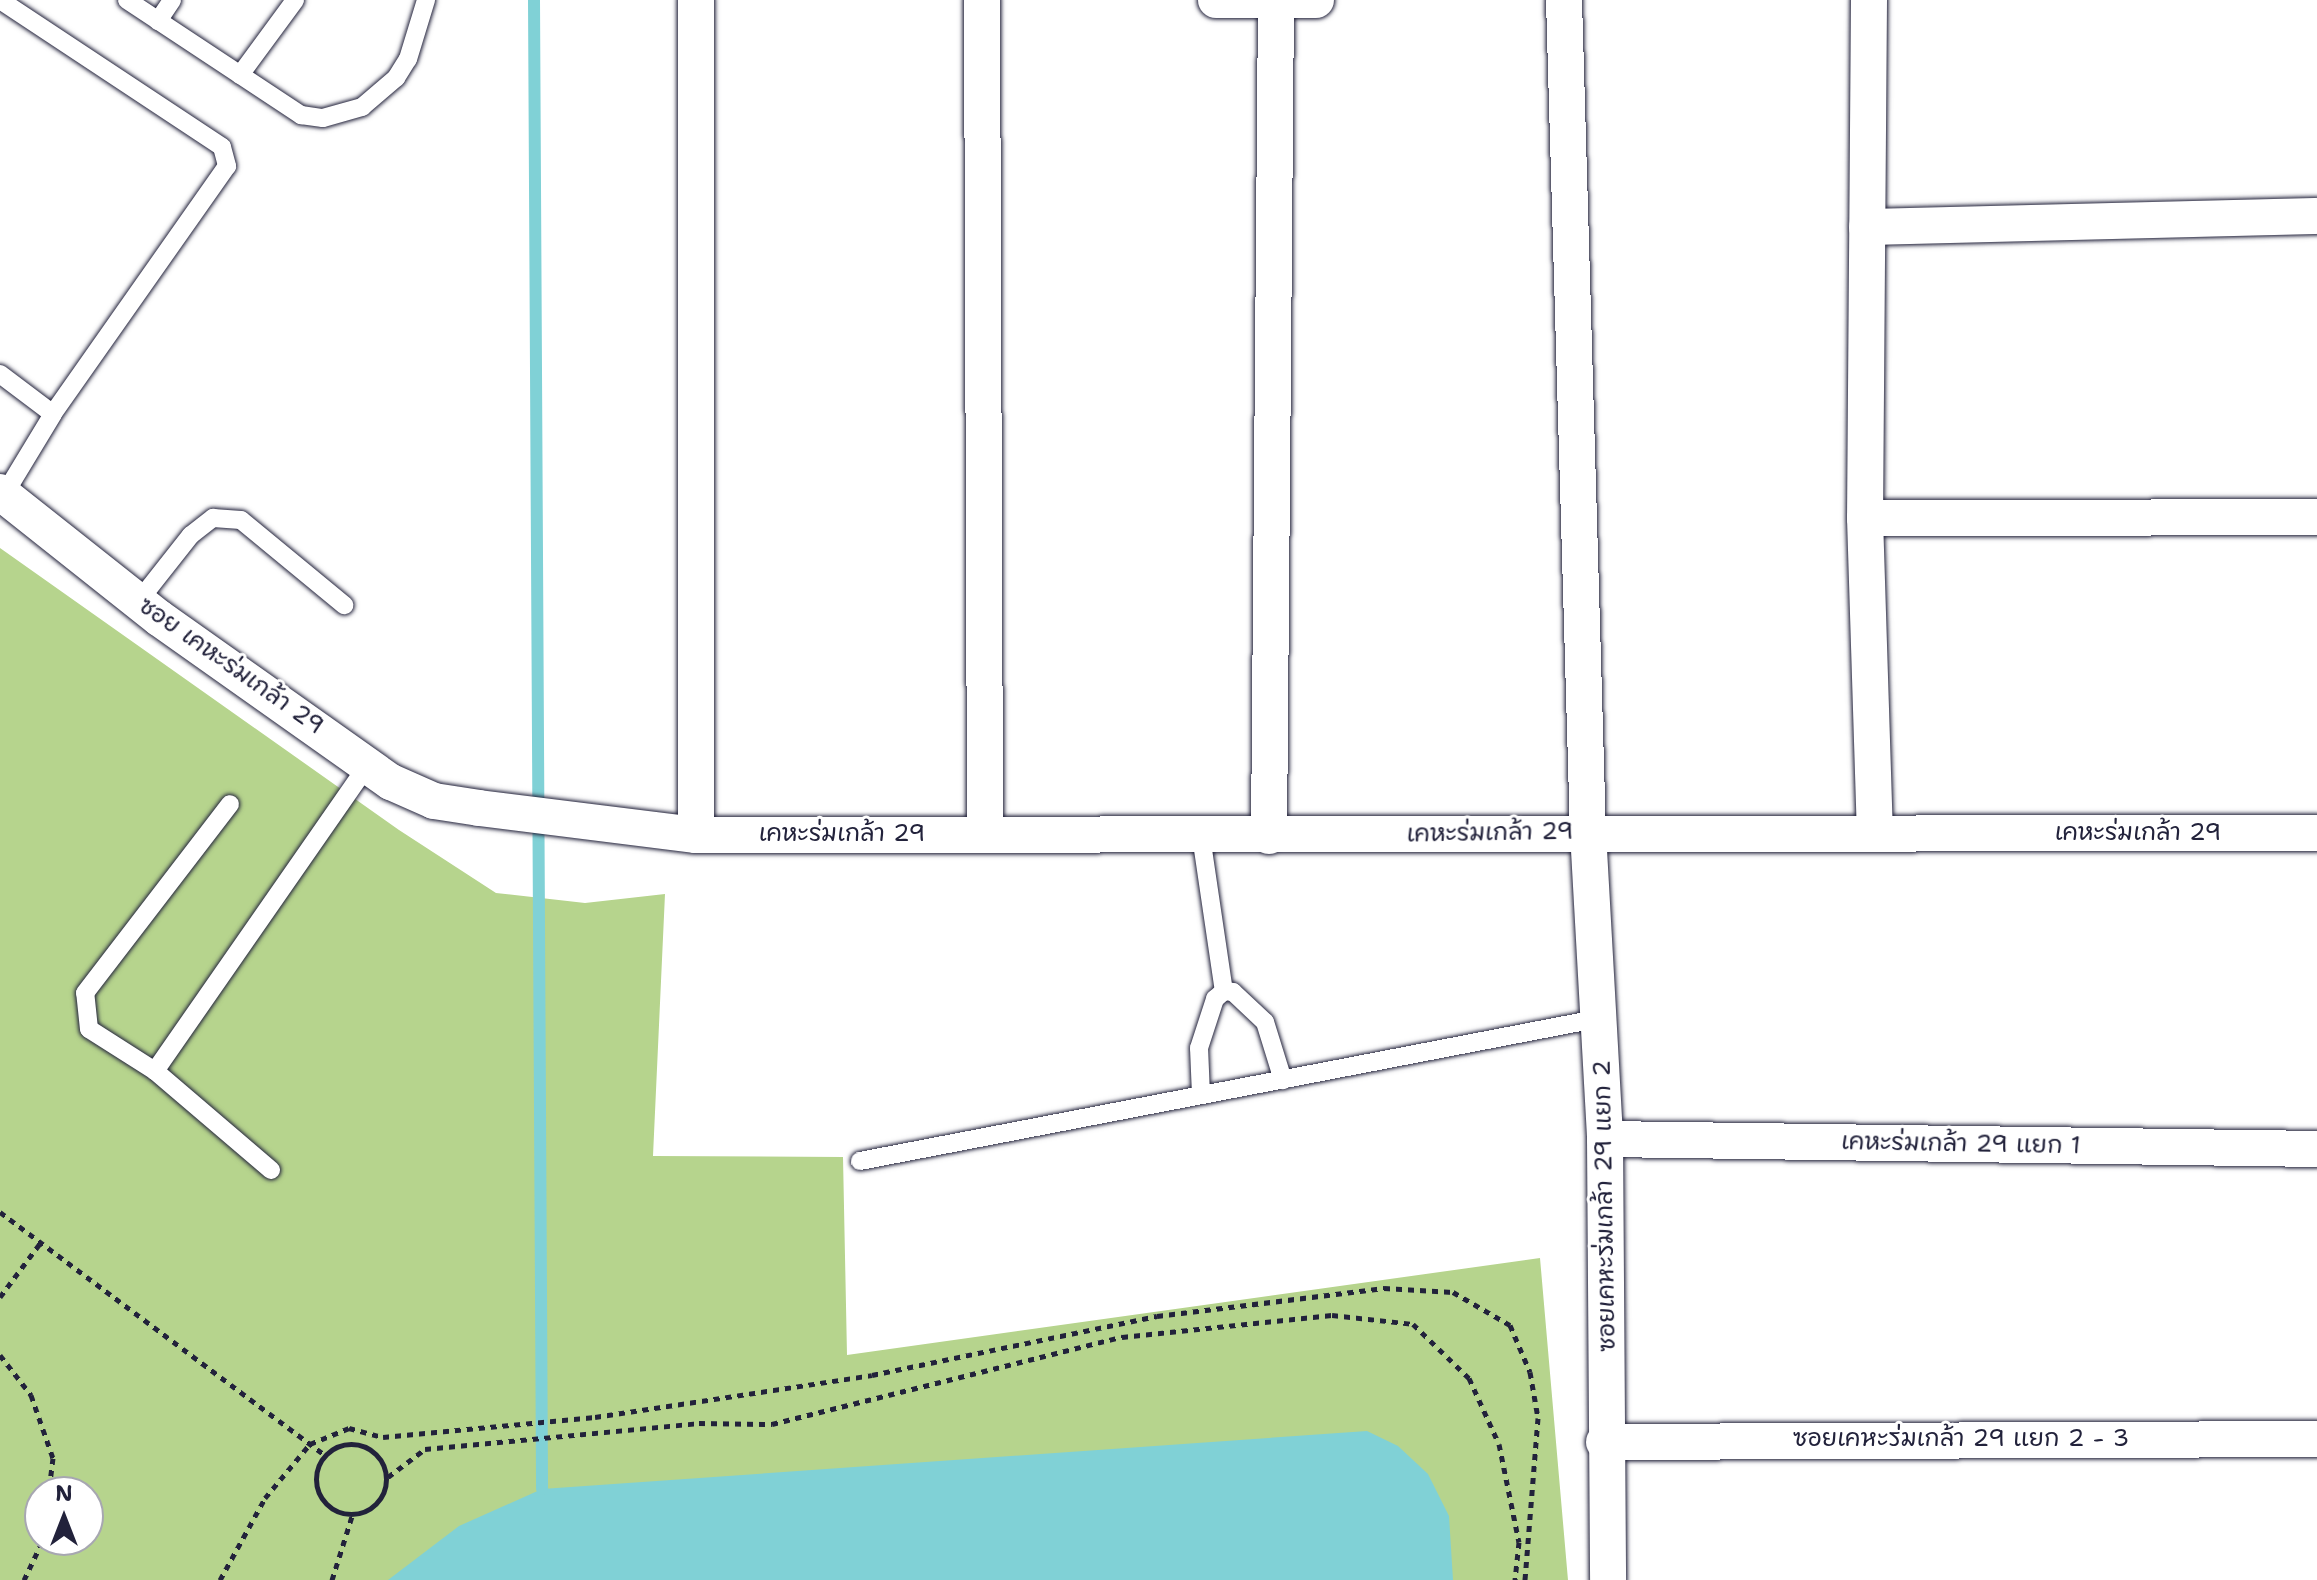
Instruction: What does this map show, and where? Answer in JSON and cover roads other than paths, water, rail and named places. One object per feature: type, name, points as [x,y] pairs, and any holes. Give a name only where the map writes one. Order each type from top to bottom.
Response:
[{"type":"street","points":[[680,834],[696,0]]},
{"type":"street","points":[[982,0],[985,834]]},
{"type":"street","points":[[1216,0],[1316,0]]},
{"type":"street","points":[[1269,836],[1276,0]]},
{"type":"street","name":"ซอยเคหะร่มเกล้า 29 แยก 2","points":[[1564,0],[1588,832],[1601,1018],[1610,1296],[1604,1442],[1608,1580]]},
{"type":"street","points":[[1869,0],[1865,518],[1875,833]]},
{"type":"street","points":[[1867,227],[2317,216]]},
{"type":"street","name":"ซอย เคหะร่มเกล้า 29","points":[[2,493],[138,602],[391,782],[434,801],[479,808]]},
{"type":"street","points":[[1865,518],[2317,517]]},
{"type":"street","name":"เคหะร่มเกล้า 29","points":[[479,808],[680,834],[2317,833]]},
{"type":"street","name":"เคหะร่มเกล้า 29 แยก 1","points":[[1605,1139],[2317,1149]]},
{"type":"street","name":"ซอยเคหะร่มเกล้า 29 แยก 2 - 3","points":[[1604,1442],[2317,1439]]},
{"type":"lane","points":[[127,0],[301,115],[345,115],[381,94],[408,59],[426,0]]},
{"type":"lane","points":[[158,21],[172,0]]},
{"type":"lane","points":[[240,75],[295,0]]},
{"type":"lane","points":[[0,24],[6,4],[222,147],[227,166],[53,414],[2,493]]},
{"type":"lane","points":[[0,374],[53,414]]},
{"type":"lane","points":[[138,602],[191,535],[213,518],[241,520],[344,605]]},
{"type":"lane","points":[[155,1071],[368,764]]},
{"type":"lane","points":[[230,804],[85,993],[89,1029],[155,1071],[271,1170]]},
{"type":"lane","points":[[1201,836],[1224,991]]},
{"type":"lane","points":[[1201,1095],[1199,1048],[1215,999],[1224,991],[1233,992],[1265,1022],[1283,1080]]},
{"type":"lane","points":[[860,1161],[1601,1018]]},
{"type":"water","points":[[1367,1431],[1398,1446],[1428,1474],[1449,1516],[1453,1580],[388,1580],[459,1526],[542,1489]]},
{"type":"waterway","points":[[534,0],[542,1489]]}]
